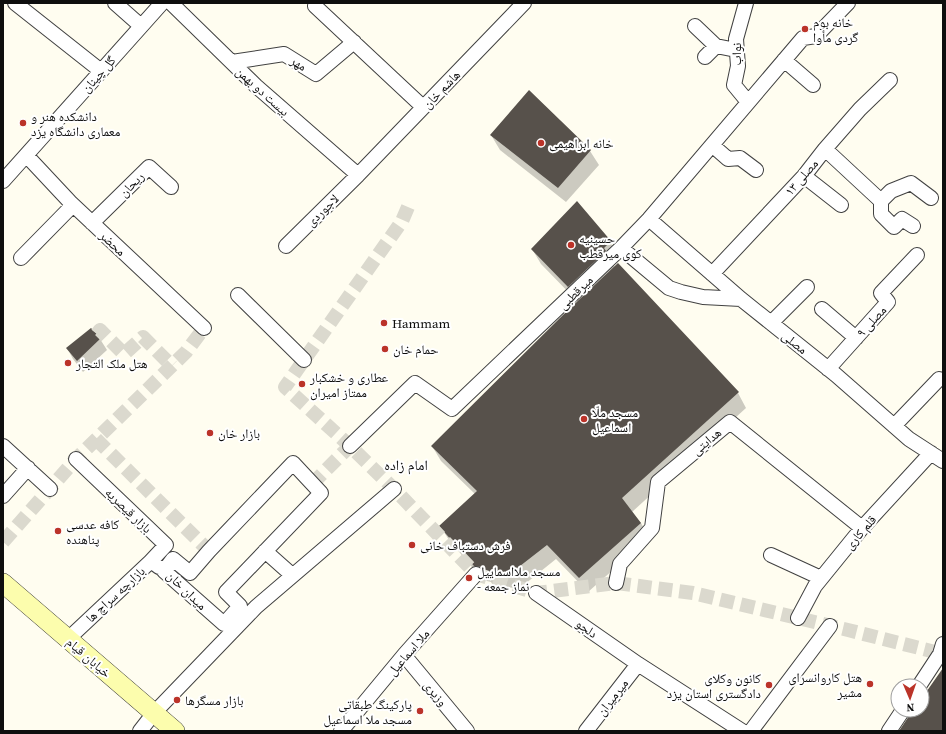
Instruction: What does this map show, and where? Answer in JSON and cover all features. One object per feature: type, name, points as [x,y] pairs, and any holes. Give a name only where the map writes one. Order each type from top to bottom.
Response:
[{"type":"main road","name":"خیابان قیام","points":[[3,584],[175,731]]},
{"type":"street","points":[[15,3],[101,71]]},
{"type":"street","points":[[115,3],[141,26]]},
{"type":"street","name":"گل چینان","points":[[3,181],[162,3]]},
{"type":"street","name":"بیست دو بهمن","points":[[171,3],[256,86],[358,175]]},
{"type":"street","points":[[316,3],[315,6],[423,107]]},
{"type":"street","name":"هاشم خان","points":[[358,175],[524,3]]},
{"type":"street","name":"نواب","points":[[746,3],[736,39],[738,66],[734,85],[748,102]]},
{"type":"street","name":"میرقطبی","points":[[350,446],[415,383],[452,409],[622,248],[712,146],[803,38],[816,36],[848,3]]},
{"type":"street","points":[[695,26],[716,46],[736,50]]},
{"type":"street","name":"مهر","points":[[232,62],[284,54],[316,74],[354,42]]},
{"type":"street","points":[[705,57],[716,46]]},
{"type":"street","points":[[784,60],[814,85]]},
{"type":"street","name":"مصلی ۱۳","points":[[712,274],[804,176],[825,149],[860,109],[890,80]]},
{"type":"street","points":[[712,146],[728,159],[740,158],[756,170]]},
{"type":"street","points":[[825,149],[881,201]]},
{"type":"street","name":"محضر","points":[[26,155],[73,205],[204,328]]},
{"type":"street","name":"ریحان","points":[[92,223],[149,166],[171,187]]},
{"type":"street","name":"لاجوردی","points":[[286,246],[358,175]]},
{"type":"street","points":[[804,176],[841,205]]},
{"type":"street","points":[[913,226],[902,219],[894,227],[881,214],[881,201],[891,191],[911,183],[931,198]]},
{"type":"street","points":[[21,258],[73,205]]},
{"type":"street","name":"مصلی","points":[[649,219],[741,299],[828,369],[909,439],[937,457]]},
{"type":"street","points":[[622,248],[669,288],[703,296],[741,299]]},
{"type":"street","name":"مصلی ۹","points":[[828,369],[888,302],[881,293],[917,255]]},
{"type":"street","points":[[771,323],[807,287]]},
{"type":"street","points":[[238,295],[304,360]]},
{"type":"street","points":[[822,309],[856,338]]},
{"type":"street","points":[[894,426],[939,380]]},
{"type":"street","name":"هدایتی","points":[[616,583],[620,564],[652,528],[658,482],[730,422],[862,528]]},
{"type":"street","points":[[3,446],[50,489]]},
{"type":"street","name":"قلم کاری","points":[[798,618],[815,586],[862,528],[937,457]]},
{"type":"street","name":"بازار قیصریه","points":[[76,459],[166,545],[151,561]]},
{"type":"street","name":"میدان خان","points":[[293,463],[321,493],[266,551],[226,592],[240,606],[231,625],[224,624],[164,570],[173,559],[190,573],[293,463]]},
{"type":"street","points":[[3,496],[28,468]]},
{"type":"street","points":[[140,731],[231,625],[256,607],[394,488]]},
{"type":"street","points":[[266,551],[292,575]]},
{"type":"street","points":[[771,555],[821,578]]},
{"type":"street","name":"بازارچه سراچ ها","points":[[68,639],[151,561],[164,570]]},
{"type":"street","name":"ملا اسماعیل","points":[[341,731],[404,655],[476,574]]},
{"type":"street","name":"دلجو","points":[[536,593],[638,664],[742,731]]},
{"type":"street","points":[[751,731],[830,626]]},
{"type":"street","points":[[924,678],[940,654],[943,644]]},
{"type":"street","name":"وزیری","points":[[404,655],[467,731]]},
{"type":"street","name":"میرمیران","points":[[586,731],[638,664]]},
{"type":"street","points":[[889,731],[898,718]]},
{"type":"building","name":"خانه ابراهیمی","points":[[529,90],[591,150],[558,188],[490,135]]},
{"type":"building","name":"حسینیه کوی میرقطب","points":[[577,201],[611,241],[604,248],[606,251],[568,287],[531,249]]},
{"type":"building","name":"مسجد ملّا اسماعیل","points":[[618,263],[739,392],[622,498],[641,523],[579,578],[547,545],[511,573],[484,573],[481,567],[474,566],[439,526],[477,491],[431,446],[564,314]]},
{"type":"building","points":[[91,328],[101,338],[77,361],[66,348]]},
{"type":"building","points":[[943,668],[943,731],[899,731],[908,718],[930,718],[930,687]]},
{"type":"tunnel","points":[[408,207],[402,221],[285,387],[350,446],[394,489],[476,574],[536,593],[616,583],[693,593],[943,654]]},
{"type":"tunnel","points":[[3,542],[76,459],[186,352],[204,328]]},
{"type":"tunnel","points":[[97,334],[100,330],[124,354],[143,337],[172,366]]},
{"type":"tunnel","points":[[96,439],[209,551]]},
{"type":"tunnel","points":[[312,484],[350,446]]},
{"type":"place","name":"خانه بوم گردی مأوا","points":[[805,29]]},
{"type":"place","name":"دانشکده هنر و معماری دانشگاه یزد","points":[[23,123]]},
{"type":"place","name":"خانه ابراهیمی","points":[[541,143]]},
{"type":"place","name":"حسینیه کوی میرقطب","points":[[571,245]]},
{"type":"place","name":"Hammam","points":[[384,323]]},
{"type":"place","name":"حمام خان","points":[[385,349]]},
{"type":"place","name":"هتل ملک التجار","points":[[68,363]]},
{"type":"place","name":"عطاری و خشکبار ممتاز امیران","points":[[302,384]]},
{"type":"place","name":"مسجد ملّا اسماعیل","points":[[584,419]]},
{"type":"place","name":"بازار خان","points":[[210,433]]},
{"type":"place","name":"کافه عدسی پناهنده","points":[[58,531]]},
{"type":"place","name":"فرش دستباف خانی","points":[[412,545]]},
{"type":"place","name":"مسجد ملااسماییل - نماز جمعه","points":[[469,578]]},
{"type":"place","name":"هتل کاروانسرای مشیر","points":[[870,684]]},
{"type":"place","name":"کانون وکلای دادگستری استان یزد","points":[[769,685]]},
{"type":"place","name":"بازار مسگرها","points":[[177,700]]},
{"type":"place","name":"پارکینگ طبقاتی مسجد ملا اسماعیل","points":[[420,711]]},
{"type":"district","name":"امام زاده","points":[[406,465]]}]
